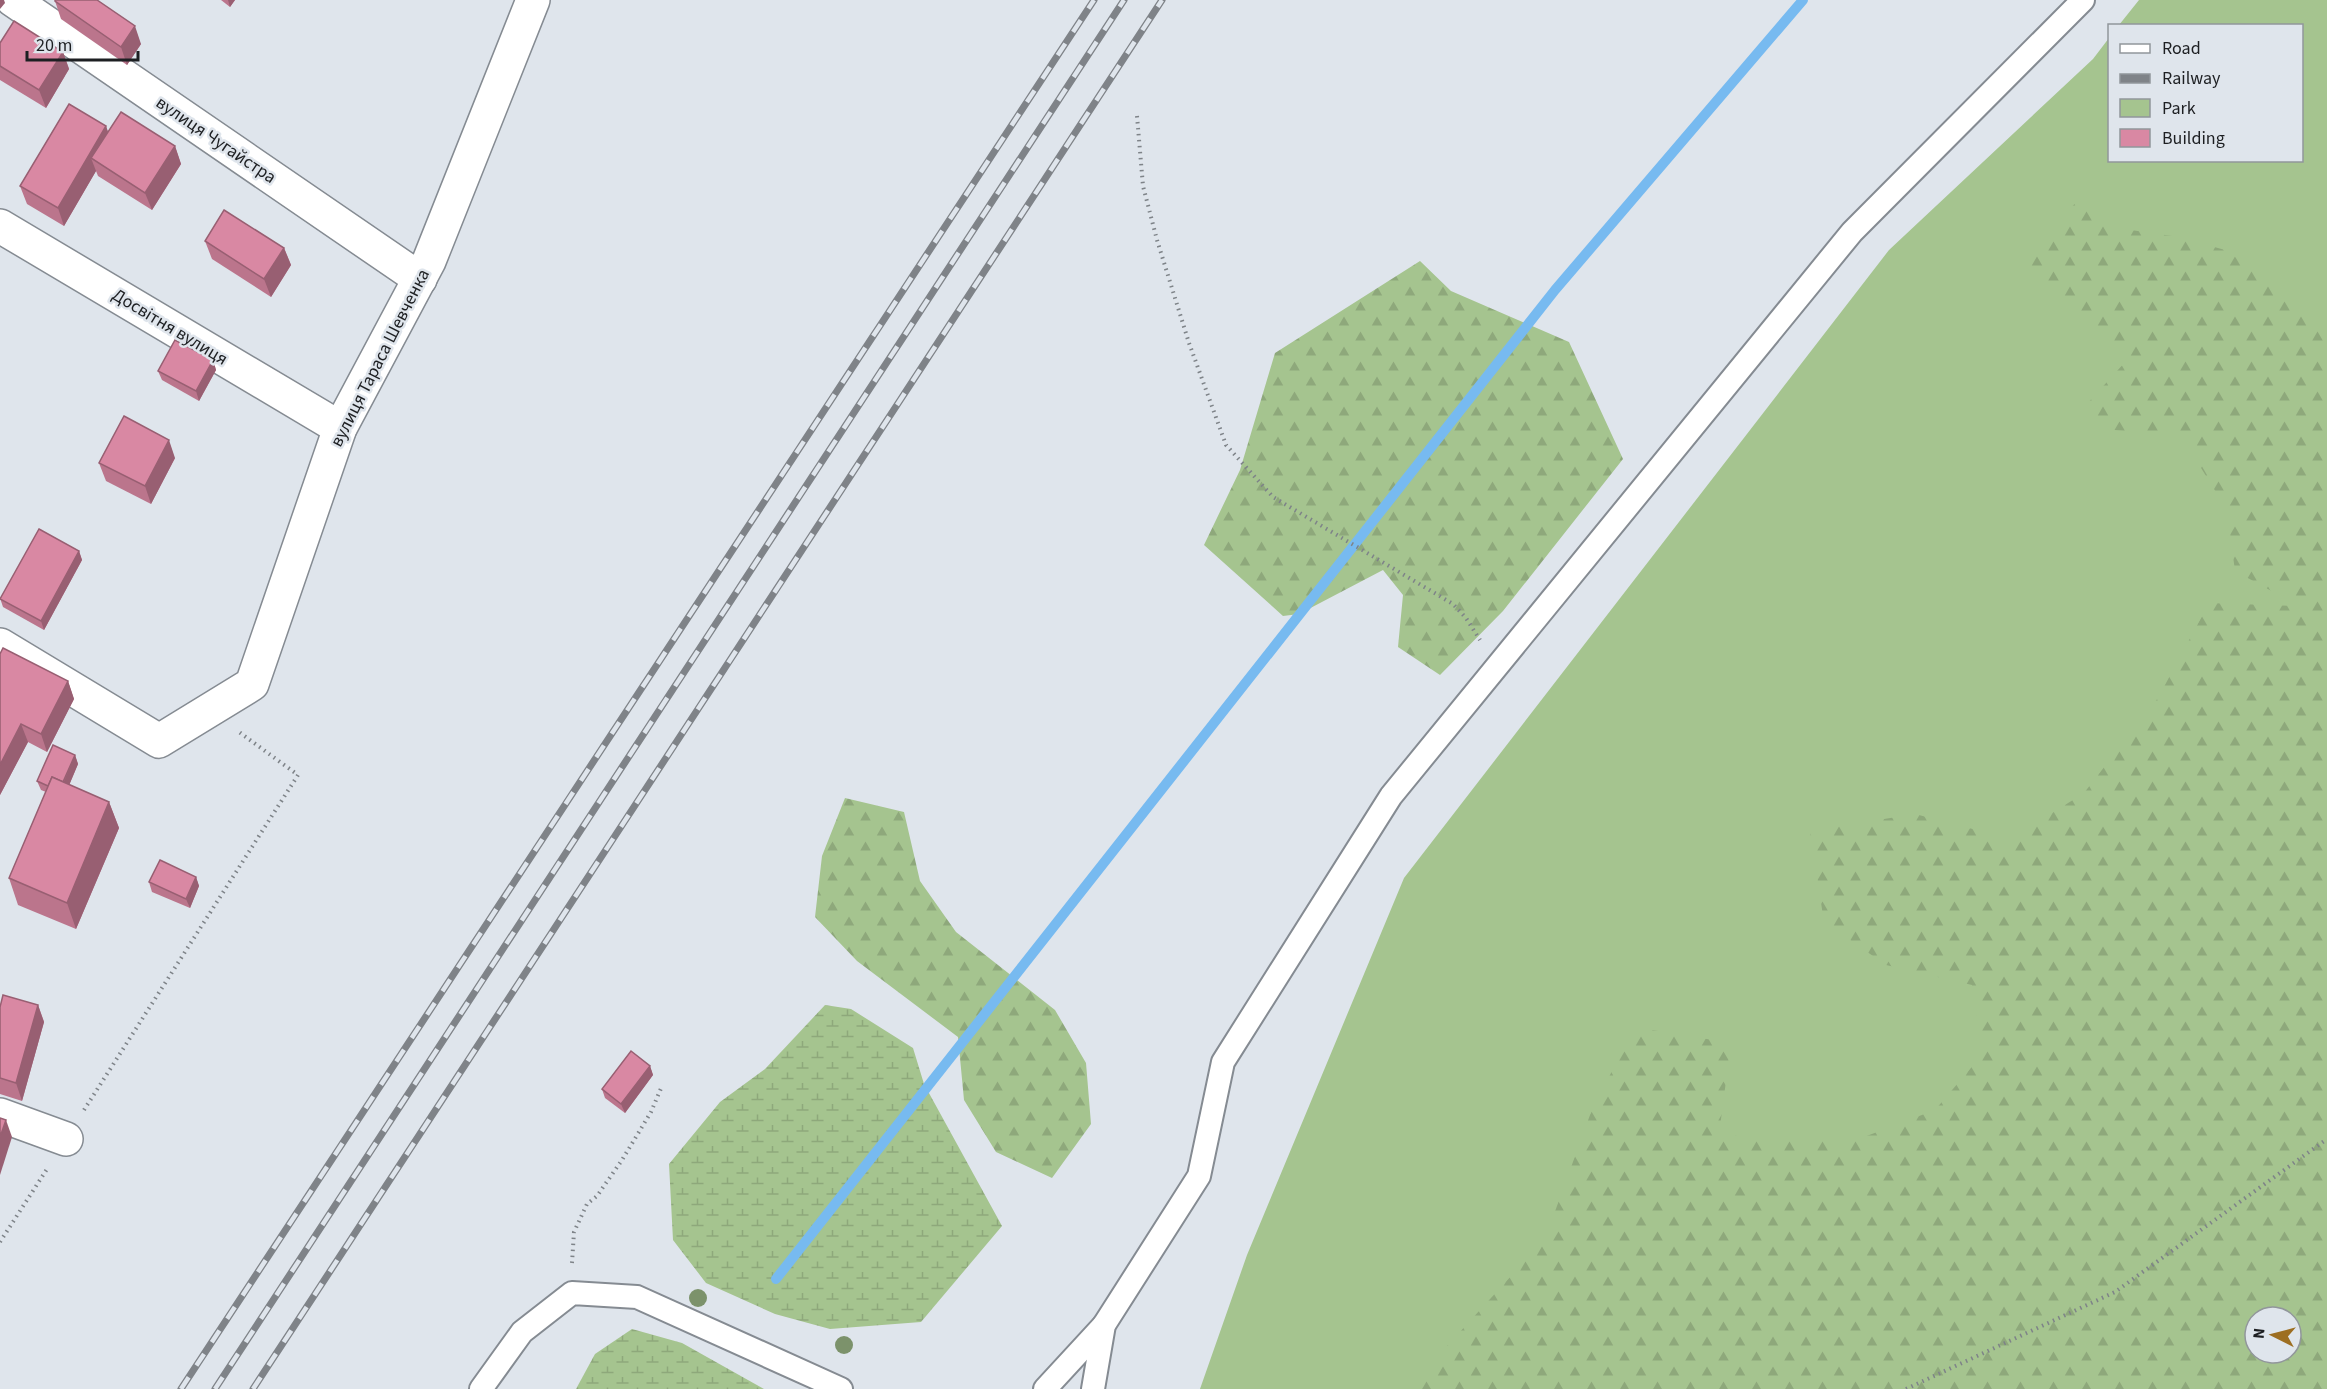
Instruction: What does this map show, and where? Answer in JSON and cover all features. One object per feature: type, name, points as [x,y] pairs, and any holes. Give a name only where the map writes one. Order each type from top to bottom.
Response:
[{"type":"street","name":"вулиця Чугайстра","points":[[13,0],[420,279]]},
{"type":"street","name":"вулиця Тараса Шевченка","points":[[0,645],[159,741],[252,684],[340,428],[420,279],[533,0]]},
{"type":"street","name":"Досвітня вулиця","points":[[0,226],[340,428]]},
{"type":"street","points":[[0,1115],[66,1139]]},
{"type":"lane","points":[[1045,1389],[1104,1325],[1199,1176],[1222,1062],[1391,796],[1852,232],[2083,0]]},
{"type":"lane","points":[[482,1389],[522,1332],[572,1293],[637,1297],[841,1389]]},
{"type":"lane","points":[[1093,1389],[1104,1325]]},
{"type":"path","points":[[1137,116],[1143,186],[1157,240],[1186,333],[1226,445],[1273,497],[1453,604],[1466,618],[1497,665]]},
{"type":"path","points":[[0,1242],[298,775],[209,711]]},
{"type":"path","points":[[572,1293],[574,1232],[587,1204],[597,1196],[651,1112],[662,1086]]},
{"type":"path","points":[[1906,1389],[2115,1292],[2327,1139]]},
{"type":"green space","points":[[2139,0],[2327,0],[2327,1389],[1200,1389],[1247,1255],[1404,878],[1889,250],[2093,59],[2108,39],[2108,162],[2303,162],[2303,24],[2120,24]]},
{"type":"green space","points":[[2080,198],[2124,229],[2179,237],[2225,250],[2285,291],[2327,332],[2327,1389],[1412,1389],[1415,1381],[1545,1239],[1590,1115],[1634,1027],[1731,1043],[1719,1134],[1782,1141],[1864,1137],[1935,1110],[1982,1055],[1972,985],[1886,965],[1824,922],[1810,831],[1915,814],[2011,839],[2084,793],[2158,698],[2209,603],[2299,606],[2235,571],[2227,510],[2182,437],[2105,429],[2086,405],[2127,360],[2024,259]]},
{"type":"green space","points":[[1420,261],[1451,291],[1569,342],[1623,459],[1503,611],[1440,675],[1398,647],[1403,595],[1383,570],[1299,614],[1283,616],[1204,545],[1240,470],[1275,353]]},
{"type":"green space","points":[[845,798],[904,812],[920,881],[956,932],[1055,1010],[1086,1063],[1091,1124],[1052,1178],[996,1152],[964,1100],[958,1037],[857,961],[815,917],[822,856]]},
{"type":"green space","points":[[825,1005],[851,1009],[913,1048],[924,1084],[1002,1226],[921,1322],[830,1329],[775,1314],[706,1283],[673,1240],[669,1164],[720,1102],[765,1069]]},
{"type":"green space","points":[[632,1329],[682,1343],[764,1389],[576,1389],[595,1354]]},
{"type":"building","points":[[55,0],[97,0],[135,26],[121,47]]},
{"type":"building","points":[[14,21],[63,52],[39,90],[0,66],[0,43]]},
{"type":"building","points":[[69,104],[106,126],[58,208],[20,186]]},
{"type":"building","points":[[121,112],[175,146],[145,193],[91,158]]},
{"type":"building","points":[[224,210],[284,248],[264,279],[205,241]]},
{"type":"building","points":[[175,340],[213,360],[196,391],[158,371]]},
{"type":"building","points":[[124,416],[169,440],[145,486],[99,463]]},
{"type":"building","points":[[39,529],[79,551],[41,621],[0,599]]},
{"type":"building","points":[[3,648],[68,681],[41,734],[21,724],[0,765],[0,654]]},
{"type":"building","points":[[53,745],[75,755],[63,782],[52,777],[48,786],[37,781]]},
{"type":"building","points":[[52,777],[109,802],[67,903],[9,878]]},
{"type":"building","points":[[160,860],[196,877],[186,899],[149,882]]},
{"type":"building","points":[[3,995],[38,1005],[16,1083],[0,1078],[0,1007]]},
{"type":"building","points":[[631,1051],[650,1066],[621,1104],[602,1089]]},
{"type":"building","points":[[0,1118],[6,1120],[0,1137]]},
{"type":"waterway","points":[[776,1279],[1555,290],[1803,0]]},
{"type":"railway","points":[[181,1389],[1094,0]]},
{"type":"railway","points":[[215,1389],[1124,0]]},
{"type":"railway","points":[[253,1389],[1162,0]]}]
